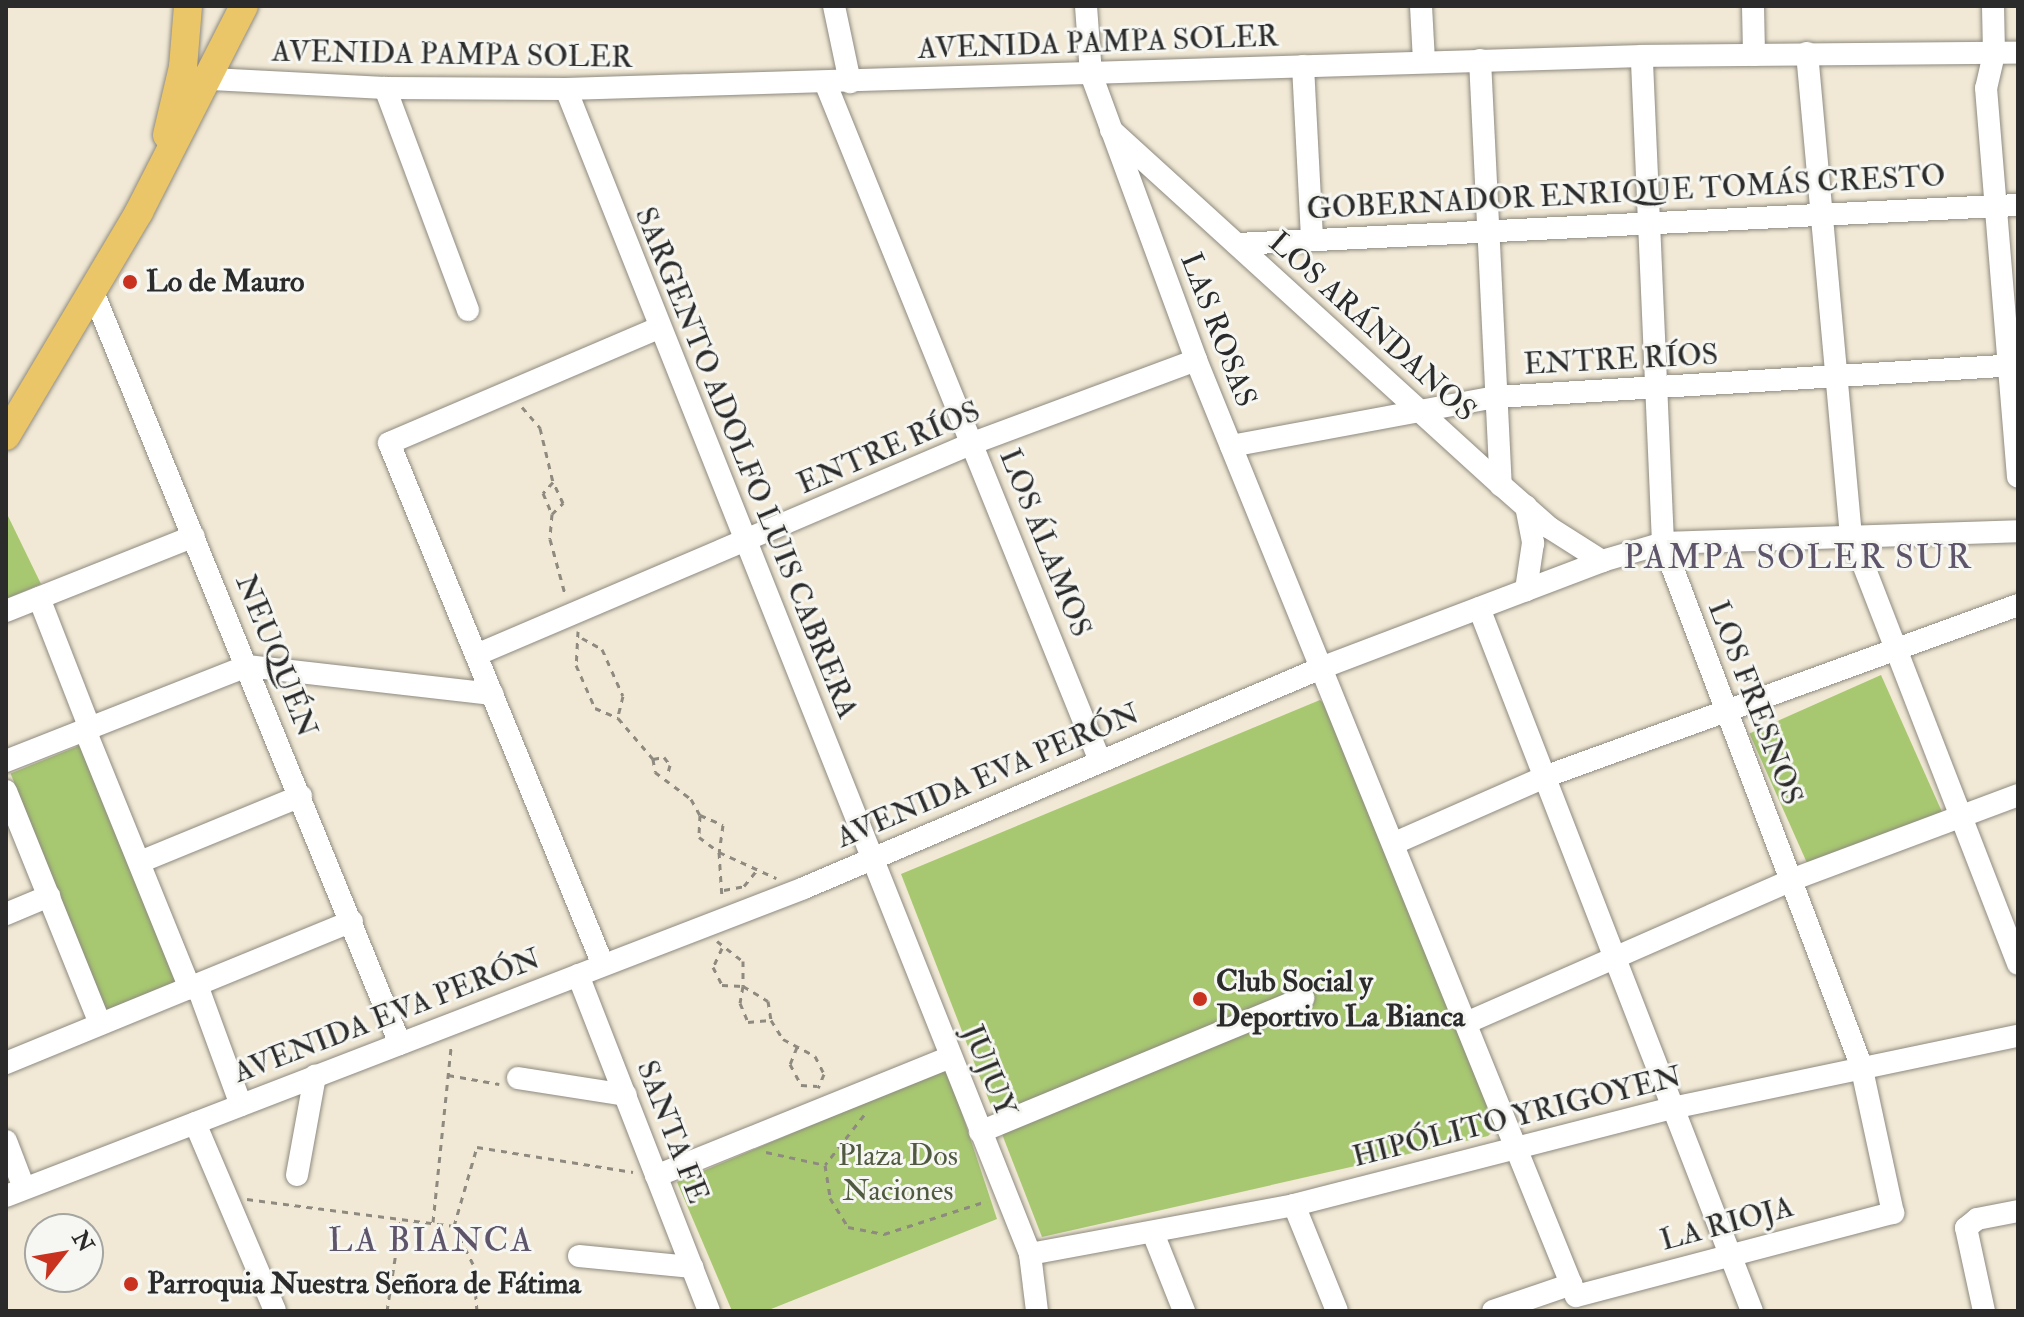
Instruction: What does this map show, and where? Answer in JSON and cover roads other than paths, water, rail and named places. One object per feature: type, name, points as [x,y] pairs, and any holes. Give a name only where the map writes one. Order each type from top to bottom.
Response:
[{"type":"main road","points":[[188,6],[193,78]]},
{"type":"main road","points":[[6,436],[93,292],[159,166],[193,78],[244,6]]},
{"type":"street","points":[[834,6],[850,82]]},
{"type":"street","name":"LAS ROSAS","points":[[1086,6],[1091,74],[1196,360],[1395,843],[1574,1290]]},
{"type":"street","points":[[1421,6],[1424,62]]},
{"type":"street","points":[[1753,6],[1754,55]]},
{"type":"street","points":[[1993,6],[1994,54],[1986,88],[1993,205],[2013,366],[2018,477]]},
{"type":"street","name":"AVENIDA PAMPA SOLER","points":[[193,78],[385,88],[566,89],[1480,60],[1807,53],[2018,53]]},
{"type":"street","points":[[1807,53],[1851,533],[2018,964]]},
{"type":"street","name":"LOS FRESNOS","points":[[1642,56],[1645,223],[1663,543],[1861,1065],[1893,1213]]},
{"type":"street","points":[[1480,60],[1501,485]]},
{"type":"street","points":[[1303,66],[1312,238]]},
{"type":"street","name":"LOS ÁLAMOS","points":[[825,82],[1100,761]]},
{"type":"street","points":[[385,88],[468,310]]},
{"type":"street","name":"SARGENTO ADOLFO LUIS CABRERA","points":[[566,89],[743,542],[871,857]]},
{"type":"street","name":"LOS ARÁNDANOS","points":[[1108,127],[1501,485],[1602,561]]},
{"type":"street","name":"GOBERNADOR ENRIQUE TOMÁS CRESTO","points":[[1237,244],[2018,205]]},
{"type":"street","name":"NEUQUÉN","points":[[93,292],[400,1044]]},
{"type":"street","points":[[603,965],[389,443],[659,328]]},
{"type":"street","name":"ENTRE RÍOS","points":[[476,655],[973,443],[1196,360]]},
{"type":"street","name":"ENTRE RÍOS","points":[[1231,446],[1417,409],[1496,397],[2013,366]]},
{"type":"street","points":[[1526,506],[1533,543],[1526,590]]},
{"type":"street","name":"AVENIDA EVA PERÓN","points":[[15,1192],[804,888],[1321,668],[1602,561],[1663,543],[1851,533],[2018,531]]},
{"type":"street","points":[[6,611],[194,536]]},
{"type":"street","points":[[39,598],[140,862],[241,1105]]},
{"type":"street","points":[[1395,843],[1547,776],[2018,605]]},
{"type":"street","points":[[1479,608],[1677,1107],[1752,1311]]},
{"type":"street","points":[[6,761],[247,666],[492,694]]},
{"type":"street","points":[[6,791],[100,1024]]},
{"type":"street","points":[[1466,1023],[1791,880],[2018,795]]},
{"type":"street","points":[[140,862],[301,796]]},
{"type":"street","name":"JUJUY","points":[[871,857],[1030,1254],[1035,1310]]},
{"type":"street","points":[[6,914],[49,896]]},
{"type":"street","points":[[6,1063],[352,921]]},
{"type":"street","name":"SANTA FE","points":[[578,975],[709,1311]]},
{"type":"street","points":[[980,1132],[1303,998]]},
{"type":"street","name":"HIPÓLITO YRIGOYEN","points":[[1030,1254],[1294,1205],[1515,1145],[1677,1107],[1861,1065],[2018,1036]]},
{"type":"street","points":[[656,1176],[950,1057]]},
{"type":"street","points":[[297,1175],[315,1076]]},
{"type":"street","points":[[518,1078],[626,1095]]},
{"type":"street","points":[[195,1123],[275,1311]]},
{"type":"street","points":[[6,1141],[15,1192]]},
{"type":"street","points":[[1294,1205],[1337,1311]]},
{"type":"street","points":[[1984,1311],[1966,1228],[1977,1219],[2018,1211]]},
{"type":"street","name":"LA RIOJA","points":[[1493,1311],[1893,1213]]},
{"type":"street","points":[[1153,1233],[1184,1311]]},
{"type":"street","points":[[579,1256],[692,1267]]},
{"type":"place","name":"Lo de Mauro","points":[[130,282]]},
{"type":"place","name":"Club Social y Deportivo La Bianca","points":[[1200,999]]},
{"type":"place","name":"Parroquia Nuestra Señora de Fátima","points":[[131,1284]]},
{"type":"district","name":"PAMPA SOLER SUR","points":[[1798,558]]},
{"type":"district","name":"LA BIANCA","points":[[431,1241]]},
{"type":"park label","name":"Plaza Dos Naciones","points":[[898,1173]]}]
